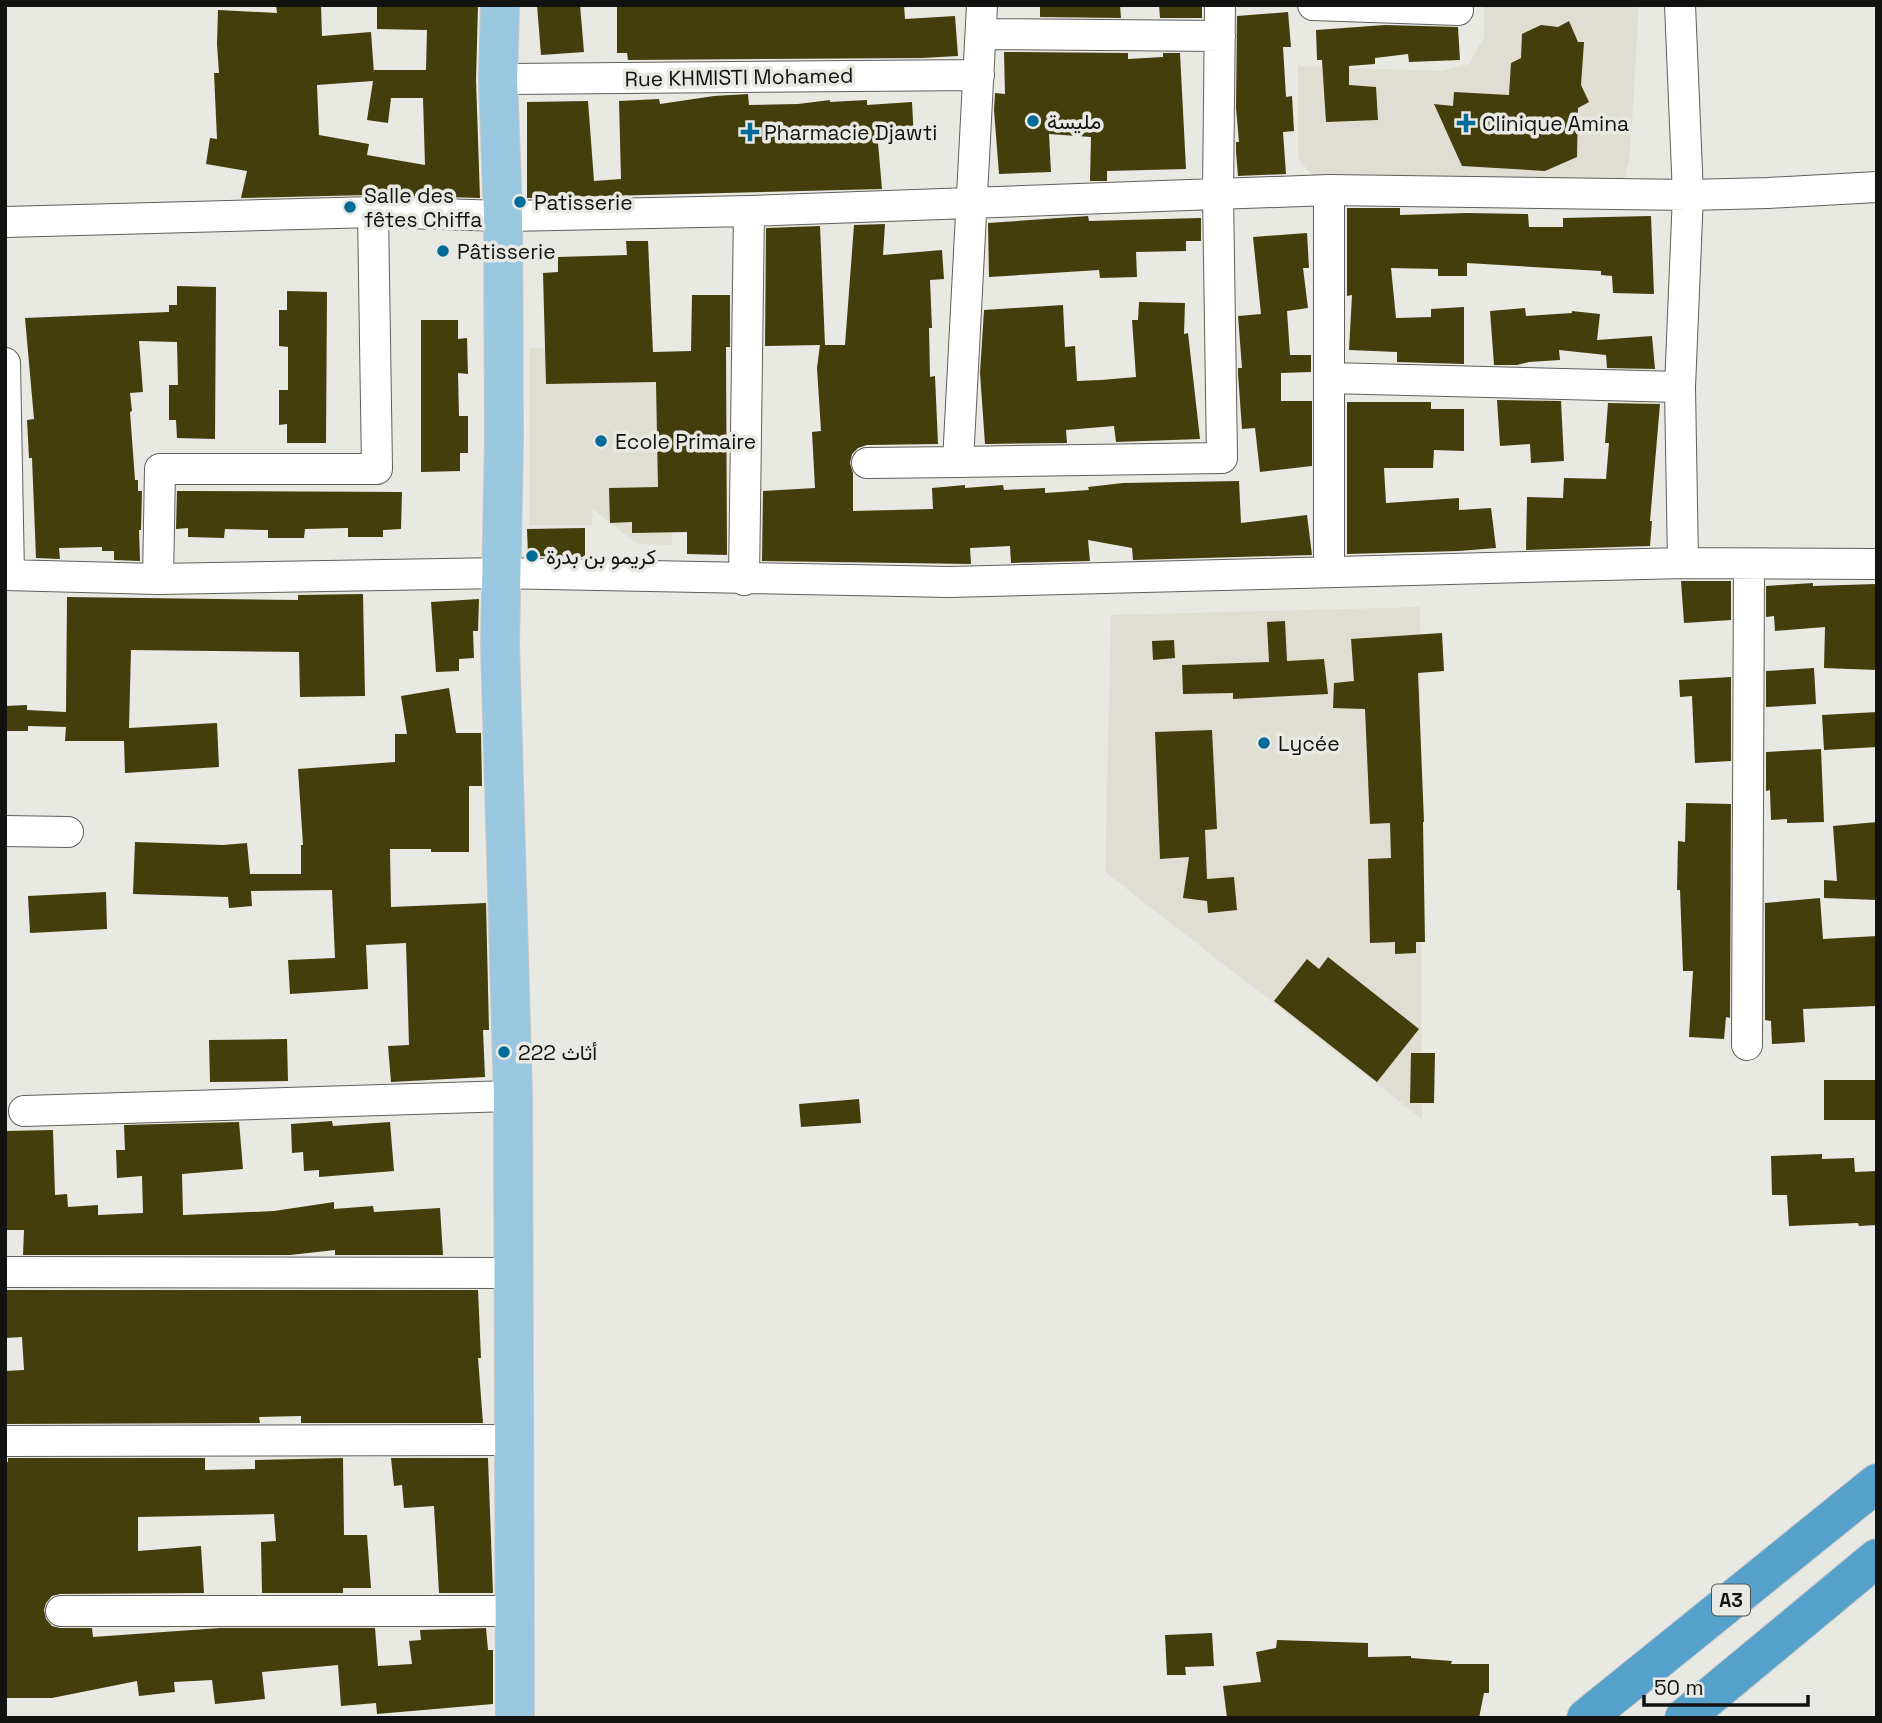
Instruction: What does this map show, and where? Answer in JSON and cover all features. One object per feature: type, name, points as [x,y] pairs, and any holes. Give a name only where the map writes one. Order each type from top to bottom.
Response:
[{"type":"highway","name":"A3","points":[[1586,1718],[1877,1483]]},
{"type":"highway","points":[[1684,1718],[1877,1559]]},
{"type":"main road","points":[[500,5],[498,79],[503,216],[504,438],[500,644],[513,1096],[515,1718]]},
{"type":"street","points":[[867,463],[1222,458],[1218,194],[1220,5]]},
{"type":"street","points":[[1313,5],[1458,10]]},
{"type":"street","points":[[1680,5],[1688,195],[1680,387],[1683,563]]},
{"type":"street","points":[[958,462],[982,19],[1220,36]]},
{"type":"street","name":"Rue KHMISTI Mohamed","points":[[498,79],[979,75]]},
{"type":"street","points":[[5,222],[373,212],[503,216],[750,211],[1329,190],[1688,195],[1877,187]]},
{"type":"street","points":[[1329,190],[1329,572]]},
{"type":"street","points":[[744,580],[750,211]]},
{"type":"street","points":[[158,579],[160,468],[377,469],[373,212]]},
{"type":"street","points":[[5,363],[7,575],[158,579],[501,573],[744,580],[949,582],[1683,563],[1877,564]]},
{"type":"street","points":[[1329,377],[1680,387]]},
{"type":"street","points":[[1747,1045],[1749,564]]},
{"type":"street","points":[[5,831],[68,832]]},
{"type":"street","points":[[24,1111],[513,1096]]},
{"type":"street","points":[[5,1272],[514,1273]]},
{"type":"street","points":[[5,1441],[514,1440]]},
{"type":"street","points":[[61,1611],[514,1611]]},
{"type":"shaded area","name":"Clinique Amina","points":[[1484,5],[1639,5],[1630,156],[1623,188],[1315,179],[1298,158],[1298,66],[1440,71],[1469,64],[1484,37]]},
{"type":"shaded area","name":"Ecole Primaire","points":[[529,348],[641,349],[674,373],[672,545],[637,544],[593,509],[592,525],[529,525]]},
{"type":"shaded area","name":"Lycée","points":[[1420,607],[1422,1119],[1105,872],[1111,615]]},
{"type":"building","points":[[276,5],[321,5],[322,36],[371,32],[374,74],[374,70],[426,70],[427,30],[377,29],[377,5],[478,5],[476,80],[480,198],[411,196],[369,188],[368,195],[241,198],[247,171],[206,164],[210,138],[217,139],[214,73],[219,73],[218,10],[277,13]],"holes":[[[373,81],[367,120],[388,123],[391,98],[423,98],[425,165],[367,155],[369,144],[319,135],[317,85]]]},
{"type":"building","points":[[537,5],[580,5],[584,52],[541,55]]},
{"type":"building","points":[[617,5],[904,5],[905,19],[955,16],[958,56],[628,60],[627,53],[617,53]]},
{"type":"building","points":[[1040,5],[1120,5],[1121,18],[1040,17]]},
{"type":"building","points":[[1159,5],[1202,5],[1202,18],[1160,18]]},
{"type":"building","points":[[1288,12],[1291,47],[1283,47],[1286,97],[1292,96],[1294,131],[1283,132],[1286,174],[1238,176],[1237,16]]},
{"type":"building","points":[[1569,21],[1578,42],[1584,42],[1581,85],[1589,102],[1578,108],[1577,157],[1545,171],[1462,166],[1434,104],[1453,106],[1454,92],[1509,95],[1511,63],[1521,58],[1522,34],[1541,25],[1558,27]]},
{"type":"building","points":[[1385,25],[1458,27],[1460,60],[1409,62],[1408,54],[1375,58],[1375,64],[1349,66],[1349,85],[1376,87],[1378,120],[1326,122],[1322,60],[1317,60],[1316,30]]},
{"type":"building","points":[[1004,52],[1128,53],[1128,59],[1180,53],[1186,169],[1107,171],[1107,181],[1090,181],[1091,137],[1049,134],[1051,172],[999,174],[994,110],[995,93],[1005,94]]},
{"type":"building","points":[[748,94],[749,105],[830,100],[867,100],[867,105],[912,102],[914,140],[878,143],[882,189],[527,198],[527,102],[588,101],[594,181],[621,179],[619,101],[659,99],[660,104]]},
{"type":"building","points":[[1347,208],[1400,208],[1400,215],[1528,214],[1529,227],[1563,227],[1563,218],[1651,216],[1654,294],[1613,293],[1612,276],[1601,275],[1601,271],[1467,263],[1467,276],[1438,276],[1438,269],[1391,268],[1396,318],[1431,317],[1431,309],[1464,307],[1464,364],[1397,362],[1397,352],[1349,350],[1352,295],[1347,296]]},
{"type":"building","points":[[1088,216],[1089,221],[1201,218],[1201,241],[1186,241],[1186,251],[1136,252],[1137,277],[1100,278],[1099,270],[989,277],[988,223]]},
{"type":"building","points":[[885,224],[883,255],[942,250],[944,279],[930,280],[932,328],[929,328],[930,377],[935,376],[938,444],[867,445],[858,448],[852,454],[850,463],[853,473],[853,511],[933,509],[932,488],[965,485],[965,488],[1003,485],[1004,490],[1045,488],[1045,493],[1089,490],[1088,487],[1123,483],[1239,481],[1241,523],[1307,515],[1312,555],[1133,560],[1132,548],[1088,540],[1090,561],[1011,563],[1010,546],[970,548],[971,564],[762,561],[763,491],[815,488],[812,432],[821,431],[817,368],[820,345],[765,346],[766,228],[820,226],[825,345],[845,345],[854,225]]},
{"type":"building","points":[[1307,233],[1309,268],[1303,268],[1308,308],[1287,311],[1290,355],[1311,355],[1311,372],[1281,373],[1281,401],[1312,401],[1312,466],[1260,472],[1255,428],[1242,429],[1238,374],[1238,368],[1242,368],[1238,316],[1261,314],[1253,237]]},
{"type":"building","points":[[626,241],[648,241],[653,352],[691,351],[692,295],[730,295],[730,347],[726,347],[727,555],[687,554],[687,532],[632,533],[632,522],[610,523],[609,488],[658,487],[656,382],[546,384],[543,273],[558,272],[558,257],[627,255]]},
{"type":"building","points":[[177,286],[216,287],[215,439],[177,438],[176,420],[169,420],[169,385],[178,385],[177,342],[139,341],[143,392],[130,393],[130,412],[135,480],[138,480],[138,491],[142,491],[140,561],[114,560],[114,551],[102,551],[102,547],[59,548],[60,559],[36,558],[32,458],[29,458],[27,420],[34,419],[25,318],[169,312],[169,305],[177,305]]},
{"type":"building","points":[[287,291],[327,292],[326,443],[287,443],[287,424],[279,425],[279,390],[288,390],[288,347],[279,346],[279,310],[287,310]]},
{"type":"building","points":[[1139,302],[1185,303],[1184,334],[1188,333],[1200,439],[1116,442],[1114,426],[1066,430],[1067,443],[985,444],[980,373],[984,310],[1063,305],[1065,347],[1075,346],[1077,381],[1101,380],[1136,377],[1132,320],[1138,320]]},
{"type":"building","points":[[1525,308],[1526,316],[1572,311],[1600,314],[1597,340],[1652,336],[1655,369],[1607,368],[1606,355],[1559,350],[1560,360],[1494,365],[1490,311]]},
{"type":"building","points":[[421,320],[458,320],[458,339],[467,338],[468,374],[458,373],[459,416],[468,416],[468,453],[460,453],[460,471],[421,472]]},
{"type":"building","points":[[1497,400],[1561,401],[1564,461],[1531,463],[1530,444],[1500,446]]},
{"type":"building","points":[[1347,402],[1431,402],[1431,409],[1464,409],[1464,451],[1434,450],[1433,468],[1384,468],[1386,503],[1459,498],[1459,510],[1491,508],[1496,548],[1347,554]]},
{"type":"building","points":[[1608,403],[1660,404],[1650,546],[1526,550],[1527,497],[1563,498],[1564,478],[1606,479]]},
{"type":"building","points":[[177,491],[402,492],[401,529],[383,530],[383,537],[348,537],[348,528],[305,529],[304,538],[268,538],[268,530],[225,529],[224,538],[188,537],[188,528],[176,529]]},
{"type":"building","points":[[585,528],[585,557],[528,556],[527,529]]},
{"type":"building","points":[[1681,581],[1731,581],[1731,620],[1684,623]]},
{"type":"building","points":[[1813,583],[1813,586],[1876,584],[1877,670],[1824,668],[1825,627],[1775,631],[1774,616],[1766,617],[1766,586]]},
{"type":"building","points":[[363,594],[365,696],[300,697],[299,652],[131,650],[129,728],[217,723],[219,767],[125,773],[124,741],[65,741],[66,727],[28,726],[28,731],[5,731],[5,706],[27,705],[27,710],[66,712],[67,597],[298,600],[298,595]]},
{"type":"building","points":[[479,599],[478,631],[473,631],[474,658],[459,659],[459,671],[436,672],[431,602]]},
{"type":"building","points":[[1285,621],[1287,661],[1324,659],[1328,694],[1233,699],[1233,693],[1183,694],[1182,665],[1269,662],[1267,622]]},
{"type":"building","points":[[1442,633],[1444,671],[1418,673],[1424,822],[1425,942],[1416,942],[1416,953],[1395,954],[1395,942],[1370,943],[1368,859],[1391,858],[1390,823],[1370,824],[1365,709],[1333,708],[1334,683],[1354,681],[1351,639]]},
{"type":"building","points":[[1174,640],[1175,658],[1153,660],[1152,641]]},
{"type":"building","points":[[1814,668],[1816,704],[1766,707],[1766,671]]},
{"type":"building","points":[[1731,677],[1731,761],[1695,763],[1692,696],[1680,697],[1679,680]]},
{"type":"building","points":[[449,688],[456,733],[481,733],[482,786],[469,786],[469,852],[390,849],[391,907],[486,903],[489,1030],[483,1030],[485,1077],[391,1082],[388,1046],[409,1045],[406,943],[366,945],[368,989],[290,994],[288,960],[335,958],[332,890],[251,891],[252,906],[229,908],[228,897],[133,894],[135,842],[223,845],[247,843],[250,874],[301,874],[303,845],[298,769],[395,762],[395,734],[407,734],[401,696]]},
{"type":"building","points":[[1877,712],[1877,747],[1824,750],[1822,715]]},
{"type":"building","points":[[1212,730],[1217,829],[1205,830],[1207,879],[1234,877],[1237,910],[1208,913],[1207,901],[1183,898],[1189,857],[1160,859],[1155,732]]},
{"type":"building","points":[[1821,749],[1824,822],[1787,823],[1787,819],[1771,820],[1770,790],[1766,791],[1766,752]]},
{"type":"building","points":[[1686,803],[1731,804],[1730,1018],[1726,1017],[1724,1039],[1689,1037],[1693,971],[1683,971],[1680,890],[1677,890],[1678,841],[1685,842]]},
{"type":"building","points":[[1877,822],[1877,900],[1824,898],[1824,880],[1837,881],[1833,826]]},
{"type":"building","points":[[106,892],[107,929],[30,933],[28,896]]},
{"type":"building","points":[[1820,898],[1823,939],[1877,936],[1877,1006],[1803,1009],[1805,1042],[1772,1044],[1771,1021],[1765,1020],[1765,903]]},
{"type":"building","points":[[1328,957],[1419,1029],[1377,1082],[1274,1001],[1307,959],[1319,969]]},
{"type":"building","points":[[287,1039],[288,1081],[210,1082],[209,1040]]},
{"type":"building","points":[[1411,1053],[1435,1053],[1434,1103],[1410,1103]]},
{"type":"building","points":[[1824,1080],[1877,1080],[1877,1120],[1824,1120]]},
{"type":"building","points":[[859,1099],[861,1123],[801,1127],[799,1104]]},
{"type":"building","points":[[332,1121],[333,1126],[390,1122],[394,1171],[319,1177],[319,1170],[304,1171],[303,1152],[292,1153],[291,1124]]},
{"type":"building","points":[[239,1122],[243,1169],[182,1174],[183,1215],[274,1211],[334,1202],[334,1209],[373,1206],[374,1212],[440,1208],[443,1255],[335,1255],[335,1250],[290,1255],[23,1255],[24,1230],[5,1230],[5,1131],[53,1130],[55,1195],[67,1194],[68,1207],[98,1205],[98,1215],[143,1213],[142,1176],[117,1178],[116,1150],[125,1150],[124,1125]]},
{"type":"building","points":[[1822,1154],[1822,1159],[1854,1158],[1855,1172],[1877,1171],[1877,1225],[1859,1226],[1858,1223],[1789,1226],[1787,1195],[1772,1195],[1771,1156]]},
{"type":"building","points":[[5,1290],[478,1290],[481,1358],[478,1358],[483,1423],[301,1423],[301,1416],[259,1417],[260,1423],[6,1424],[5,1371],[24,1370],[22,1337],[5,1338]]},
{"type":"building","points":[[8,1458],[205,1458],[205,1470],[255,1469],[255,1460],[343,1458],[344,1535],[367,1535],[371,1588],[343,1588],[343,1593],[262,1593],[261,1542],[276,1541],[274,1514],[138,1517],[138,1551],[201,1546],[204,1593],[60,1594],[52,1596],[46,1603],[46,1619],[52,1626],[60,1628],[92,1628],[93,1637],[220,1628],[375,1628],[378,1666],[412,1664],[409,1641],[421,1640],[420,1630],[486,1628],[488,1650],[493,1650],[493,1704],[377,1714],[376,1703],[341,1706],[338,1665],[262,1672],[265,1699],[215,1704],[212,1680],[174,1682],[175,1692],[139,1696],[137,1681],[52,1698],[5,1698],[5,1462],[8,1462]]},
{"type":"building","points":[[391,1458],[488,1458],[493,1593],[439,1593],[434,1506],[404,1508],[402,1485],[394,1486]]},
{"type":"building","points":[[1212,1633],[1214,1666],[1185,1667],[1186,1675],[1167,1675],[1165,1635]]},
{"type":"building","points":[[1277,1640],[1368,1643],[1368,1657],[1411,1656],[1452,1661],[1451,1664],[1489,1664],[1489,1693],[1484,1693],[1479,1718],[1227,1718],[1223,1686],[1261,1682],[1256,1652],[1276,1648]]},
{"type":"place","name":"مليسة","points":[[1033,121]]},
{"type":"place","name":"Clinique Amina","points":[[1466,123]]},
{"type":"place","name":"Pharmacie Djawti","points":[[750,132]]},
{"type":"place","name":"Patisserie","points":[[520,202]]},
{"type":"place","name":"Salle des fêtes Chiffa","points":[[350,207]]},
{"type":"place","name":"Pâtisserie","points":[[443,251]]},
{"type":"place","name":"Ecole Primaire","points":[[601,441]]},
{"type":"place","name":"كريمو بن بدرة","points":[[532,556]]},
{"type":"place","name":"Lycée","points":[[1264,743]]},
{"type":"place","name":"أثاث 222","points":[[504,1052]]}]
